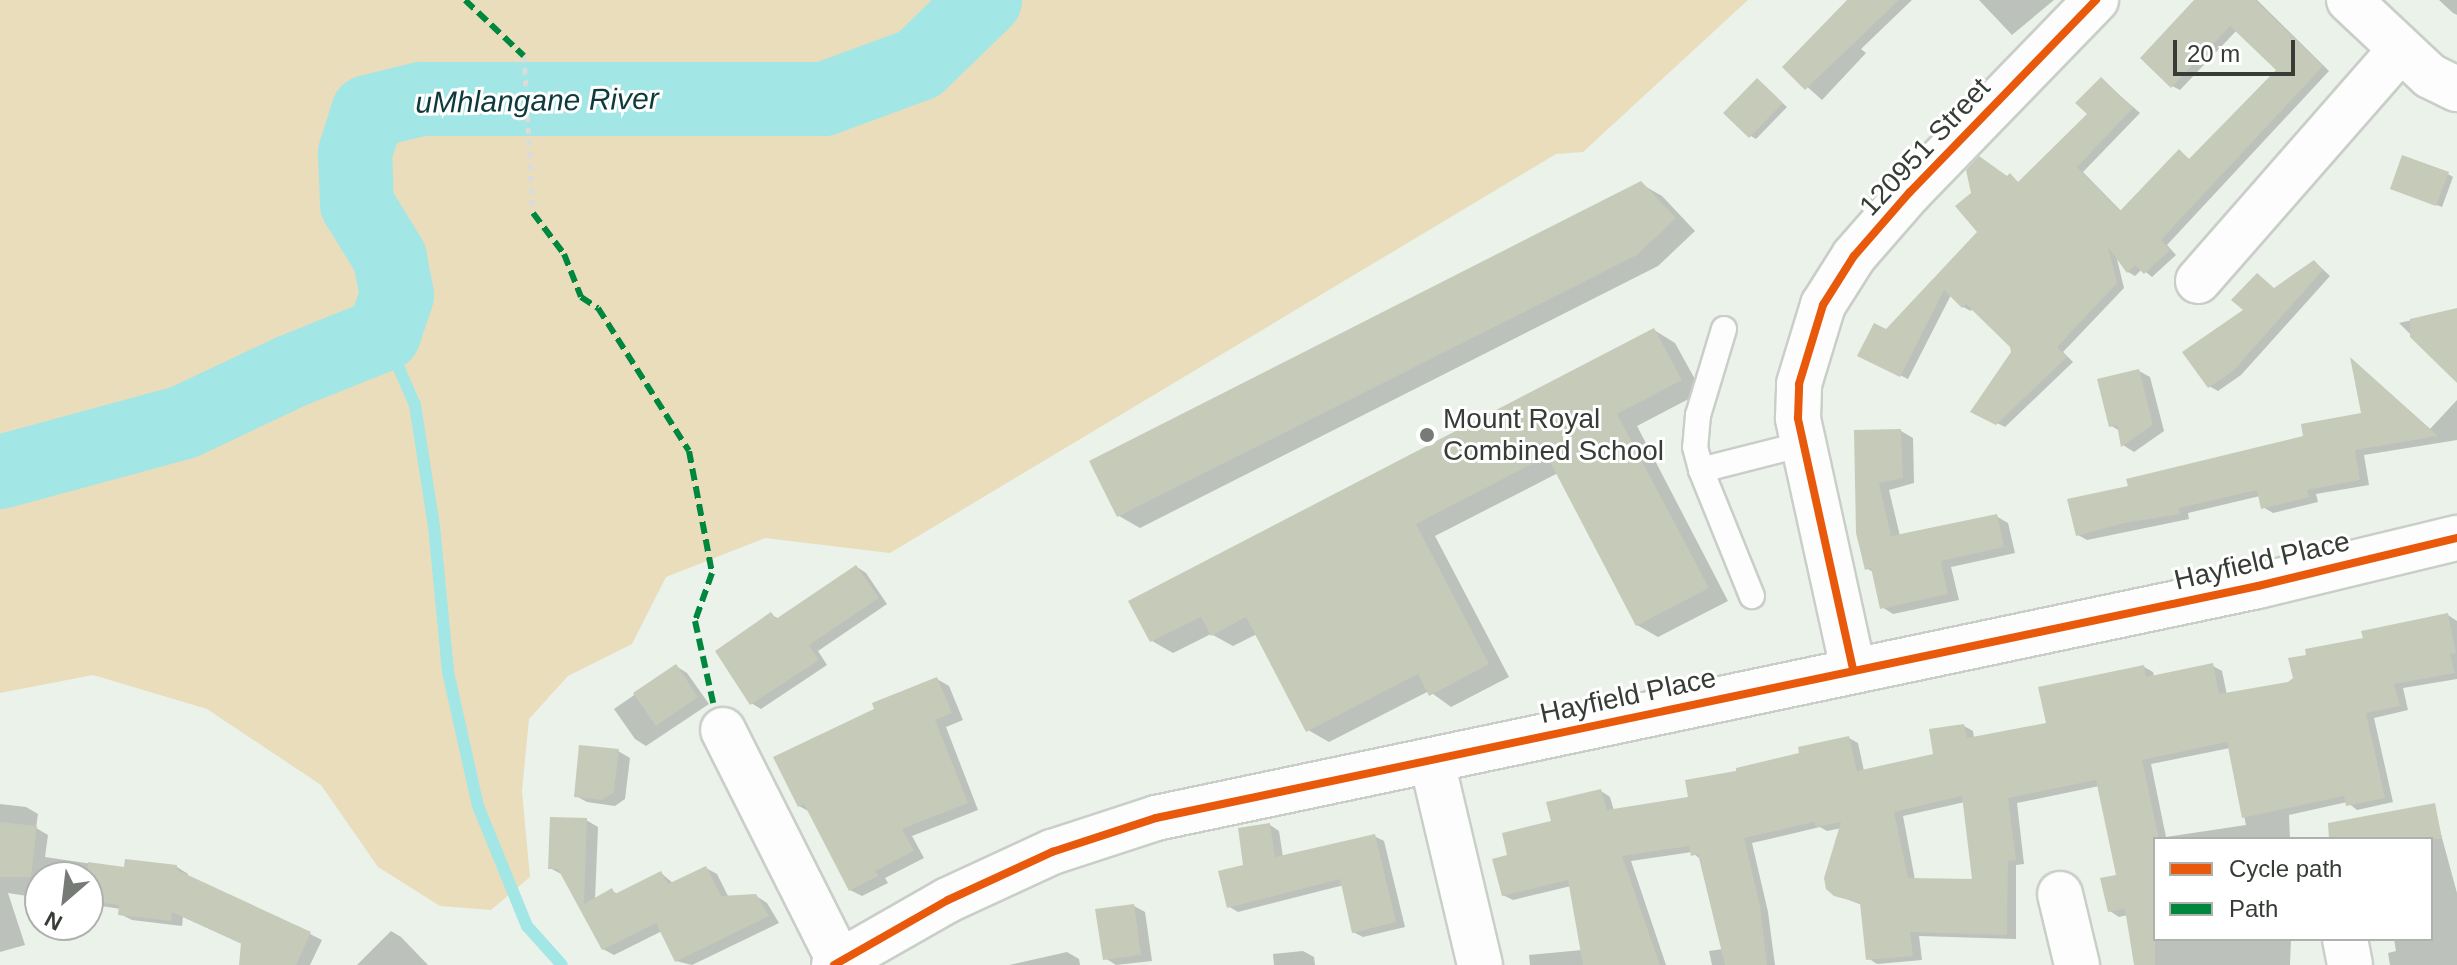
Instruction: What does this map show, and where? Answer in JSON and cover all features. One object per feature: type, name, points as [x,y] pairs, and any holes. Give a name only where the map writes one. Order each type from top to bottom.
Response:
[{"type":"street","name":"120951 Street","points":[[1853,669],[1803,444],[1799,384],[1823,305],[1854,256],[1909,193],[2096,0]]},
{"type":"street","points":[[2349,0],[2430,76],[2457,89]]},
{"type":"street","points":[[2198,281],[2400,50]]},
{"type":"street","name":"Hayfield Place","points":[[836,963],[948,900],[1052,852],[1156,818],[2258,586],[2457,538]]},
{"type":"street","points":[[723,730],[836,963]]},
{"type":"street","points":[[1432,762],[1480,965]]},
{"type":"street","points":[[2060,894],[2077,965]]},
{"type":"street","points":[[2345,941],[2350,965]]},
{"type":"lane","points":[[1724,329],[1696,426],[1695,447],[1701,470],[1752,596]]},
{"type":"lane","points":[[1701,470],[1803,444]]},
{"type":"path","points":[[524,56],[533,213]]},
{"type":"shaded area","points":[[0,0],[1748,0],[1583,152],[1556,154],[890,553],[765,538],[666,577],[632,644],[568,676],[529,719],[522,791],[530,877],[491,910],[440,906],[378,867],[321,785],[207,709],[93,675],[0,693]]},
{"type":"building","points":[[1847,0],[1899,0],[1805,90],[1782,67]]},
{"type":"building","points":[[2194,0],[2255,0],[2323,66],[2161,240],[2170,250],[2144,274],[2135,265],[2127,273],[2108,247],[2117,283],[2057,347],[2067,357],[1996,425],[1970,412],[2011,352],[2010,347],[1966,304],[1962,308],[1944,290],[1900,377],[1857,356],[1874,323],[1886,329],[1977,232],[1955,206],[1971,193],[1966,170],[1979,156],[2007,176],[2010,173],[2018,182],[2087,114],[2075,103],[2101,77],[2133,108],[2077,167],[2120,211],[2179,149],[2189,159],[2276,70],[2230,26],[2171,88],[2140,58]]},
{"type":"building","points":[[1757,78],[1783,103],[1749,138],[1723,113]]},
{"type":"building","points":[[2402,155],[2449,172],[2436,206],[2390,189]]},
{"type":"building","points":[[1641,181],[1676,218],[1637,255],[1117,517],[1089,461]]},
{"type":"building","points":[[2314,260],[2323,270],[2233,371],[2208,388],[2182,352],[2243,310],[2231,300],[2257,273],[2274,288]]},
{"type":"building","points":[[2457,308],[2457,383],[2410,337],[2410,319]]},
{"type":"building","points":[[1654,328],[1682,380],[1617,414],[1709,588],[1636,626],[1547,456],[1416,524],[1489,664],[1429,696],[1418,674],[1306,732],[1246,617],[1211,636],[1201,617],[1150,642],[1128,601]]},
{"type":"building","points":[[2350,357],[2438,436],[2355,450],[2360,480],[2307,490],[2309,497],[2261,509],[2257,490],[2179,508],[2180,514],[2124,523],[2076,536],[2067,499],[2128,486],[2126,479],[2303,436],[2301,424],[2361,413]]},
{"type":"building","points":[[2139,369],[2153,425],[2121,447],[2117,425],[2109,427],[2097,379]]},
{"type":"building","points":[[1901,429],[1903,478],[1879,483],[1891,536],[1997,514],[2004,547],[1941,561],[1948,594],[1880,609],[1871,568],[1865,570],[1856,533],[1854,430]]},
{"type":"building","points":[[856,565],[879,598],[809,645],[819,660],[750,705],[715,651],[771,612],[776,619]]},
{"type":"building","points":[[2448,613],[2456,653],[2450,654],[2455,673],[2394,684],[2400,706],[2366,713],[2385,798],[2346,806],[2344,796],[2242,818],[2227,742],[2142,760],[2159,837],[2153,837],[2155,965],[2134,965],[2125,909],[2108,912],[2100,878],[2116,875],[2096,780],[2008,798],[2016,860],[2008,861],[2007,935],[1910,932],[1913,956],[1866,960],[1860,903],[1834,896],[1826,889],[1824,878],[1841,822],[1816,827],[1814,822],[1744,838],[1760,906],[1767,965],[1725,965],[1698,854],[1691,856],[1689,846],[1622,856],[1660,965],[1583,965],[1568,880],[1502,896],[1492,859],[1507,855],[1502,833],[1551,821],[1546,802],[1601,789],[1607,810],[1688,797],[1685,780],[1736,771],[1736,768],[1799,753],[1798,747],[1849,736],[1857,771],[1933,754],[1929,729],[1964,724],[1967,738],[2046,723],[2038,687],[2144,665],[2146,677],[2213,663],[2219,694],[2288,682],[2293,678],[2288,658],[2306,655],[2305,649],[2363,638],[2361,631]],"holes":[[[1962,796],[1972,879],[1908,878],[1894,812]]]},
{"type":"building","points":[[676,664],[698,697],[656,726],[633,693]]},
{"type":"building","points":[[937,677],[952,713],[935,720],[968,803],[902,829],[914,851],[875,871],[878,876],[849,891],[804,804],[798,807],[773,757],[874,709],[872,703]]},
{"type":"building","points":[[579,745],[619,749],[614,792],[602,800],[574,797]]},
{"type":"building","points":[[2435,803],[2442,839],[2329,837],[2328,823]]},
{"type":"building","points":[[550,817],[587,818],[584,904],[612,888],[615,894],[661,871],[668,884],[706,866],[721,896],[756,894],[769,916],[675,962],[656,923],[602,950],[558,869],[548,869]]},
{"type":"building","points":[[0,822],[37,826],[33,861],[24,861],[24,877],[0,877]]},
{"type":"building","points":[[1270,823],[1275,857],[1375,834],[1396,922],[1352,933],[1340,879],[1227,908],[1218,871],[1243,865],[1238,828]]},
{"type":"building","points":[[125,859],[177,865],[177,870],[311,932],[296,965],[239,965],[241,943],[172,912],[171,921],[118,915],[119,905],[104,903],[104,864],[124,867]]},
{"type":"building","points":[[1134,904],[1141,955],[1103,960],[1095,909]]},
{"type":"waterway","name":"uMhlangane River","points":[[0,472],[184,422],[292,371],[384,334],[397,295],[390,258],[357,204],[355,153],[368,112],[421,99],[824,99],[919,64],[985,0]]},
{"type":"waterway","points":[[384,334],[415,405],[434,526],[448,672],[478,806],[527,926],[562,965]]},
{"type":"marked path","points":[[465,0],[524,56]]},
{"type":"marked path","points":[[533,213],[564,254],[581,297],[598,308],[689,451],[712,573],[695,621],[714,707]]},
{"type":"cycle path","points":[[1853,669],[1798,418],[1799,384],[1823,305],[1854,256],[1909,193],[2096,0]]},
{"type":"cycle path","points":[[834,965],[948,900],[1052,852],[1156,818],[2258,586],[2457,538]]},
{"type":"place","name":"Mount Royal Combined School","points":[[1427,435]]}]
